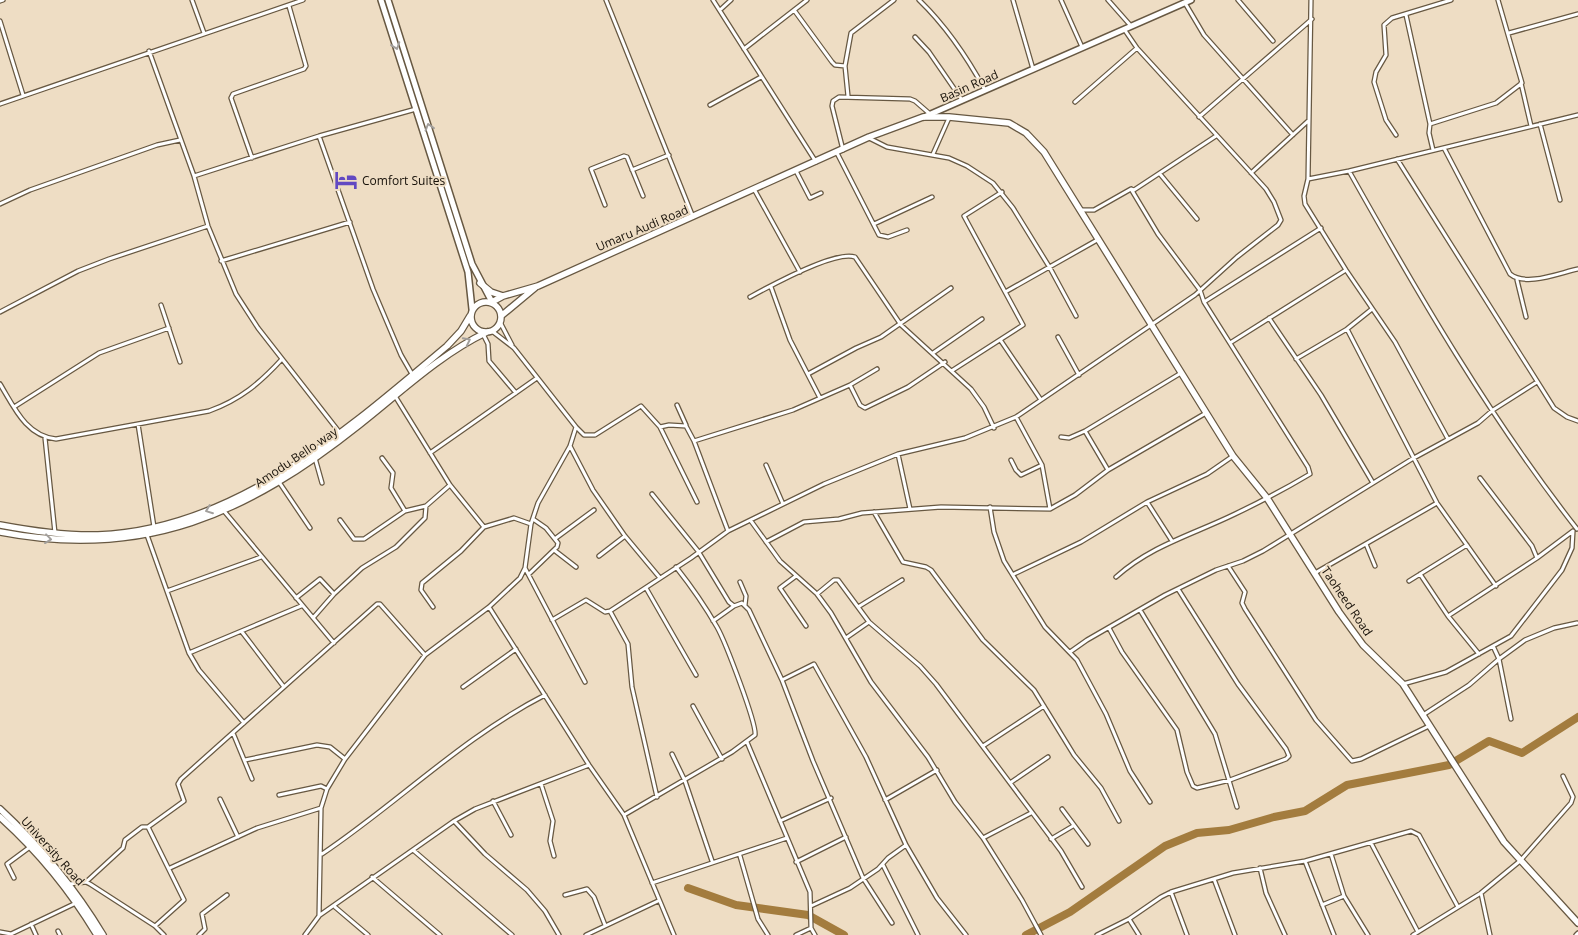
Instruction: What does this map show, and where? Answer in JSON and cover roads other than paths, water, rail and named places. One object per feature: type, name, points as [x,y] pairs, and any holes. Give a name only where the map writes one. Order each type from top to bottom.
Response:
[{"type":"main road","name":"Basin Road","points":[[754,189],[869,138],[923,117]]},
{"type":"main road","name":"Taoheed Road","points":[[923,117],[949,117],[1009,123],[1026,133],[1044,152],[1100,239],[1233,456],[1267,498],[1339,612],[1364,645],[1403,684],[1462,780],[1520,861],[1578,924]]},
{"type":"main road","name":"Umaru Audi Road","points":[[538,286],[754,189]]},
{"type":"main road","points":[[480,283],[491,292],[503,296]]},
{"type":"main road","points":[[538,286],[487,332],[475,328],[471,313],[479,303],[492,302],[503,296],[538,286]]},
{"type":"main road","points":[[492,302],[500,310],[501,319]]},
{"type":"main road","name":"Amodu Bello way","points":[[0,532],[65,541],[96,541],[147,535],[192,523],[224,511],[280,482],[315,458],[455,338],[471,313]]},
{"type":"main road","name":"Amodu Bello way","points":[[0,525],[55,534],[98,535],[154,527],[209,510],[247,493],[341,435],[395,396],[450,352],[487,332]]},
{"type":"main road","name":"University Road","points":[[0,809],[2,818],[53,869],[98,935]]},
{"type":"main road","name":"University Road","points":[[2,818],[39,848],[70,884],[103,935]]},
{"type":"street","points":[[192,0],[204,34]]},
{"type":"street","points":[[0,104],[148,51],[303,0]]},
{"type":"street","points":[[380,0],[417,109],[471,283],[471,313]]},
{"type":"street","points":[[388,0],[469,257],[480,283],[492,302]]},
{"type":"street","points":[[606,0],[693,217]]},
{"type":"street","points":[[713,0],[761,77],[796,127],[816,162]]},
{"type":"street","points":[[720,10],[731,0]]},
{"type":"street","points":[[744,48],[807,0]]},
{"type":"street","points":[[848,96],[845,66],[851,33],[894,0]]},
{"type":"street","points":[[919,0],[939,21],[957,45],[985,90]]},
{"type":"street","points":[[1012,0],[1033,69]]},
{"type":"street","points":[[1061,0],[1083,48]]},
{"type":"street","name":"Basin Road","points":[[923,117],[1191,0]]},
{"type":"street","points":[[1238,0],[1273,41]]},
{"type":"street","points":[[1311,0],[1308,178],[1305,187],[1305,204],[1346,270],[1395,342],[1448,439]]},
{"type":"street","points":[[1396,135],[1386,120],[1374,82],[1376,72],[1386,55],[1384,25],[1392,18],[1451,0]]},
{"type":"street","points":[[1498,0],[1531,127]]},
{"type":"street","points":[[1110,1],[1131,26]]},
{"type":"street","points":[[1185,3],[1204,35],[1242,80],[1293,135]]},
{"type":"street","points":[[252,158],[231,98],[233,94],[304,69],[306,66],[289,6]]},
{"type":"street","points":[[794,10],[832,62],[835,65],[845,66]]},
{"type":"street","points":[[1508,33],[1578,14]]},
{"type":"street","points":[[1406,15],[1430,124],[1429,133],[1433,150]]},
{"type":"street","points":[[1199,117],[1312,19]]},
{"type":"street","points":[[0,21],[24,95]]},
{"type":"street","points":[[552,620],[586,600],[605,612],[610,611],[691,558],[698,551],[728,531],[784,504],[898,454],[965,438],[994,428],[1016,417],[1195,295],[1278,225],[1281,220],[1274,202],[1252,173],[1137,48],[1123,29]]},
{"type":"street","points":[[915,37],[929,52],[962,100]]},
{"type":"street","points":[[1075,102],[1137,48]]},
{"type":"street","points":[[148,51],[194,176],[208,226],[236,294],[282,359],[341,435]]},
{"type":"street","points":[[710,105],[761,77]]},
{"type":"street","points":[[1430,124],[1496,103],[1521,83]]},
{"type":"street","points":[[843,150],[832,106],[833,101],[839,97],[910,99],[930,114]]},
{"type":"street","points":[[194,176],[318,136],[417,109]]},
{"type":"street","points":[[1308,178],[1349,172],[1578,114]]},
{"type":"street","points":[[933,154],[949,117]]},
{"type":"street","points":[[1252,173],[1309,120]]},
{"type":"street","points":[[1540,124],[1560,200]]},
{"type":"street","points":[[318,136],[373,289],[401,354],[412,374]]},
{"type":"street","points":[[1081,210],[1094,210],[1134,190],[1216,136]]},
{"type":"street","points":[[869,138],[887,148],[933,154],[967,166],[993,183],[1002,192],[1050,268],[1076,316]]},
{"type":"street","points":[[0,204],[56,181],[157,145],[180,140]]},
{"type":"street","points":[[1444,148],[1510,274],[1517,280],[1526,316]]},
{"type":"street","points":[[837,153],[879,235],[885,238],[907,230]]},
{"type":"street","points":[[632,170],[669,155]]},
{"type":"street","points":[[605,205],[591,169],[624,156],[643,196]]},
{"type":"street","points":[[1398,159],[1537,382],[1559,412],[1578,421]]},
{"type":"street","points":[[796,171],[810,198],[821,193]]},
{"type":"street","points":[[1349,172],[1388,242],[1493,410],[1534,474],[1576,529],[1572,548],[1562,570],[1514,634],[1446,672],[1403,684]]},
{"type":"street","points":[[1160,174],[1197,219]]},
{"type":"street","points":[[754,189],[800,272]]},
{"type":"street","points":[[1116,577],[1135,560],[1267,498],[1310,474],[1308,467],[1204,302],[1200,290],[1158,234],[1131,190]]},
{"type":"street","points":[[953,370],[1001,341],[1023,325],[1007,291],[964,216],[1002,192]]},
{"type":"street","points":[[874,224],[932,196]]},
{"type":"street","points":[[221,261],[350,222]]},
{"type":"street","points":[[0,312],[78,271],[109,258],[208,226]]},
{"type":"street","points":[[1204,302],[1321,228]]},
{"type":"street","points":[[1007,291],[1100,239]]},
{"type":"street","points":[[750,297],[800,272],[843,256],[855,257],[901,325],[945,362],[971,389],[984,406],[994,428]]},
{"type":"street","points":[[1517,280],[1526,280],[1578,269]]},
{"type":"street","points":[[1230,343],[1346,270]]},
{"type":"street","points":[[771,287],[790,340],[820,398]]},
{"type":"street","points":[[808,374],[901,325],[951,288]]},
{"type":"street","points":[[161,305],[180,362]]},
{"type":"street","points":[[1296,359],[1347,329],[1372,309]]},
{"type":"street","points":[[1269,318],[1321,394],[1372,482]]},
{"type":"street","points":[[501,319],[514,348],[584,435],[595,435],[641,406],[660,427],[697,502]]},
{"type":"street","points":[[933,353],[982,319]]},
{"type":"street","points":[[14,407],[99,353],[169,328]]},
{"type":"street","points":[[1347,329],[1436,503],[1496,586]]},
{"type":"street","points":[[487,332],[514,348]]},
{"type":"street","points":[[487,332],[489,361],[516,393]]},
{"type":"street","points":[[1058,337],[1079,375]]},
{"type":"street","points":[[1001,341],[1042,400]]},
{"type":"street","points":[[0,384],[29,428],[45,438],[56,439],[209,411],[226,405],[259,384],[282,359]]},
{"type":"street","points":[[850,385],[860,405],[865,408],[908,387],[945,362]]},
{"type":"street","points":[[694,441],[793,410],[850,385],[877,369]]},
{"type":"street","points":[[1061,437],[1069,438],[1085,431],[1182,372]]},
{"type":"street","points":[[430,454],[537,378]]},
{"type":"street","points":[[1070,652],[1078,645],[1178,589],[1243,561],[1291,535],[1372,482],[1478,423],[1493,410],[1537,382]]},
{"type":"street","points":[[395,396],[450,485],[484,527]]},
{"type":"street","points":[[678,405],[694,441],[728,531]]},
{"type":"street","points":[[766,542],[804,522],[838,519],[874,512],[910,509],[1050,509],[1076,495],[1108,470],[1206,413]]},
{"type":"street","points":[[1016,417],[1042,465],[1050,509]]},
{"type":"street","points":[[138,424],[154,527]]},
{"type":"street","points":[[660,427],[669,425],[686,426]]},
{"type":"street","points":[[320,916],[322,808],[327,789],[345,759],[425,655],[489,607],[520,578],[525,568],[532,519],[538,503],[570,446],[576,427]]},
{"type":"street","points":[[1085,431],[1108,470]]},
{"type":"street","points":[[45,438],[55,534]]},
{"type":"street","points":[[570,446],[593,490],[625,536],[660,578]]},
{"type":"street","points":[[898,454],[910,509]]},
{"type":"street","points":[[1014,574],[1081,542],[1124,514],[1207,474],[1233,456]]},
{"type":"street","points":[[315,458],[322,484]]},
{"type":"street","points":[[382,458],[393,473],[391,488],[405,511]]},
{"type":"street","points":[[1011,460],[1021,475],[1042,465]]},
{"type":"street","points":[[766,465],[784,504]]},
{"type":"street","points":[[1480,478],[1532,546],[1537,558]]},
{"type":"street","points":[[280,482],[310,528]]},
{"type":"street","points":[[340,520],[354,539],[359,540],[405,511],[426,506],[450,485]]},
{"type":"street","points":[[652,494],[698,551],[716,582],[734,606]]},
{"type":"street","points":[[1147,502],[1172,541]]},
{"type":"street","points":[[1315,572],[1436,503]]},
{"type":"street","points":[[313,618],[334,594],[362,568],[396,547],[425,518],[426,506]]},
{"type":"street","points":[[990,508],[998,549],[1046,627],[1064,648],[1070,652],[1085,674],[1106,714],[1130,771],[1150,802]]},
{"type":"street","points":[[556,538],[594,510]]},
{"type":"street","points":[[224,511],[334,643]]},
{"type":"street","points":[[874,512],[903,562],[926,566],[983,640],[1034,690],[1074,755],[1101,788],[1119,821]]},
{"type":"street","points":[[433,607],[421,590],[422,583],[461,551],[484,527],[514,518],[531,524]]},
{"type":"street","points":[[529,574],[554,550],[558,543],[556,538],[532,519]]},
{"type":"street","points":[[751,521],[780,561],[817,594],[846,638],[871,682],[937,770],[955,802],[983,838],[1022,900],[1040,935]]},
{"type":"street","points":[[1448,616],[1496,586],[1576,529]]},
{"type":"street","points":[[147,535],[189,653],[199,670],[244,723]]},
{"type":"street","points":[[599,556],[625,536]]},
{"type":"street","points":[[1366,544],[1375,566]]},
{"type":"street","points":[[1409,581],[1467,545]]},
{"type":"street","points":[[554,550],[576,567]]},
{"type":"street","points":[[167,591],[261,557]]},
{"type":"street","points":[[1228,566],[1245,592],[1242,603],[1245,609],[1287,677],[1316,720],[1352,761],[1361,760],[1429,726]]},
{"type":"street","points":[[624,815],[722,759],[747,742],[755,735],[756,731],[713,621],[693,589],[676,567]]},
{"type":"street","points":[[525,568],[585,682]]},
{"type":"street","points":[[1420,574],[1448,616],[1479,654]]},
{"type":"street","points":[[796,576],[780,588],[806,626]]},
{"type":"street","points":[[296,598],[320,579],[334,594]]},
{"type":"street","points":[[817,594],[834,580],[838,580],[869,622],[930,678],[983,746],[1051,839],[1082,887]]},
{"type":"street","points":[[858,607],[902,580]]},
{"type":"street","points":[[740,582],[746,596],[745,605],[782,680],[813,760],[863,878],[892,923]]},
{"type":"street","points":[[646,588],[696,674]]},
{"type":"street","points":[[1109,628],[1122,652],[1177,730],[1191,784],[1197,788],[1230,780],[1286,759],[1289,754],[1232,676],[1178,589]]},
{"type":"street","points":[[713,621],[734,606],[742,603],[745,605]]},
{"type":"street","points":[[70,884],[86,882],[123,848],[125,840],[142,826],[148,827],[184,802],[178,784],[180,778],[377,604],[380,604],[425,655]]},
{"type":"street","points":[[189,653],[302,606]]},
{"type":"street","points":[[489,607],[589,765],[624,815],[658,901],[674,935]]},
{"type":"street","points":[[1140,610],[1214,734],[1230,780],[1236,806]]},
{"type":"street","points":[[610,611],[628,644],[632,687],[657,797]]},
{"type":"street","points":[[846,638],[869,622]]},
{"type":"street","points":[[1422,715],[1469,685],[1525,640],[1554,628],[1577,623]]},
{"type":"street","points":[[242,632],[284,687]]},
{"type":"street","points":[[1493,646],[1499,659],[1511,719]]},
{"type":"street","points":[[464,687],[516,649]]},
{"type":"street","points":[[782,680],[814,664],[866,757],[906,845],[937,898],[966,935]]},
{"type":"street","points":[[321,854],[362,828],[481,732],[545,695]]},
{"type":"street","points":[[693,706],[722,759]]},
{"type":"street","points":[[983,746],[1044,706]]},
{"type":"street","points":[[233,732],[252,779]]},
{"type":"street","points":[[747,742],[810,892],[811,928],[815,935]]},
{"type":"street","points":[[245,760],[316,745],[330,747],[345,759]]},
{"type":"street","points":[[672,754],[685,781],[712,862]]},
{"type":"street","points":[[1010,783],[1048,757]]},
{"type":"street","points":[[305,935],[320,916],[454,821],[493,801],[589,765]]},
{"type":"street","points":[[885,800],[937,770]]},
{"type":"street","points":[[1413,935],[1481,893],[1520,861],[1571,803],[1573,797],[1563,776]]},
{"type":"street","points":[[541,784],[552,821],[550,841],[554,856]]},
{"type":"street","points":[[279,795],[322,786],[327,789]]},
{"type":"street","points":[[780,820],[830,798]]},
{"type":"street","points":[[220,799],[238,838]]},
{"type":"street","points":[[493,801],[511,836]]},
{"type":"street","points":[[170,868],[257,828],[322,808]]},
{"type":"street","points":[[1062,809],[1088,844]]},
{"type":"street","points":[[983,838],[1032,813]]},
{"type":"street","points":[[454,821],[484,854],[526,890],[545,911],[559,935]]},
{"type":"street","points":[[1051,839],[1073,826]]},
{"type":"street","points":[[148,827],[170,868],[184,900],[155,926]]},
{"type":"street","points":[[1097,935],[1130,919],[1171,892],[1260,868],[1331,854],[1404,832],[1416,832],[1458,907]]},
{"type":"street","points":[[796,862],[846,837]]},
{"type":"street","points":[[652,883],[712,862],[740,856],[787,838]]},
{"type":"street","points":[[1371,843],[1418,932]]},
{"type":"street","points":[[811,906],[850,888],[883,865],[888,858],[906,845]]},
{"type":"street","points":[[14,878],[7,864],[30,847]]},
{"type":"street","points":[[413,850],[512,935]]},
{"type":"street","points":[[1331,854],[1344,896],[1368,935]]},
{"type":"street","points":[[740,856],[756,913],[768,935]]},
{"type":"street","points":[[1305,860],[1334,935]]},
{"type":"street","points":[[883,865],[918,935]]},
{"type":"street","points":[[1260,868],[1266,892],[1285,935]]},
{"type":"street","points":[[372,878],[440,935]]},
{"type":"street","points":[[1214,879],[1235,935]]},
{"type":"street","points":[[86,882],[155,926],[164,935]]},
{"type":"street","points":[[565,895],[587,889],[594,897],[605,925]]},
{"type":"street","points":[[1171,892],[1187,935]]},
{"type":"street","points":[[1481,893],[1490,935]]},
{"type":"street","points":[[200,935],[205,929],[202,914],[227,895]]},
{"type":"street","points":[[1322,905],[1344,896]]},
{"type":"street","points":[[586,935],[658,901]]},
{"type":"street","points":[[0,932],[9,935],[77,902]]},
{"type":"street","points":[[335,907],[368,935]]},
{"type":"street","points":[[1130,919],[1139,935]]},
{"type":"street","points":[[32,924],[36,935]]},
{"type":"street","points":[[796,935],[811,928]]},
{"type":"waterway","points":[[1026,935],[1070,912],[1165,846],[1197,833],[1229,830],[1274,817],[1305,811],[1347,785],[1449,765],[1489,741],[1522,753],[1578,717]]},
{"type":"waterway","points":[[688,888],[736,905],[808,915],[844,935]]},
{"type":"place","name":"Comfort Suites","points":[[346,180]]}]
